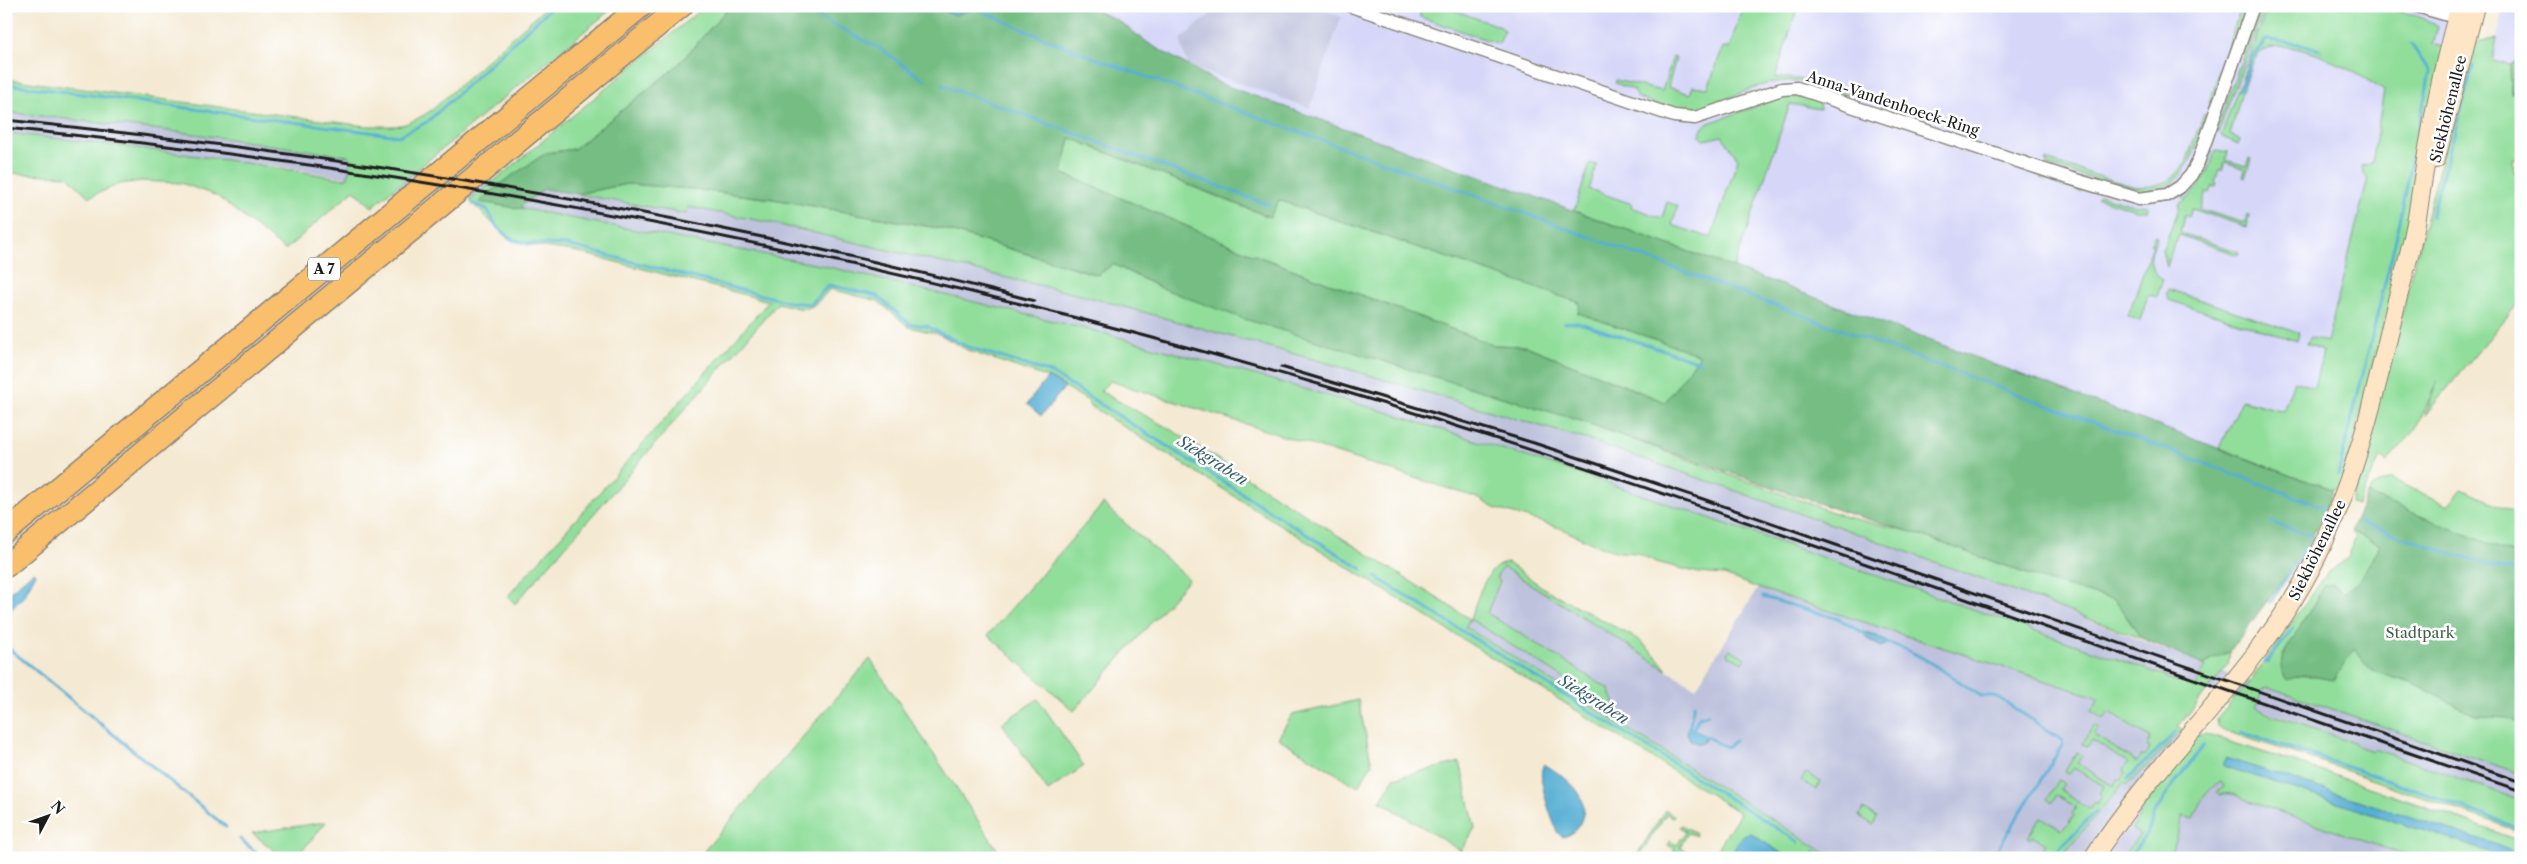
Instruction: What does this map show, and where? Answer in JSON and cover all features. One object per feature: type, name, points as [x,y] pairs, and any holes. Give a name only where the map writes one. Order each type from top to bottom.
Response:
[{"type":"highway","name":"A 7","points":[[6,532],[641,6]]},
{"type":"highway","name":"A 7","points":[[6,566],[681,6]]},
{"type":"main road","name":"Siekhöhenallee","points":[[2093,858],[2108,835],[2270,635],[2311,569],[2341,503],[2368,418],[2418,211],[2432,120],[2463,12]]},
{"type":"main road","name":"Siekhöhenallee","points":[[2082,858],[2108,835]]},
{"type":"street","name":"Anna-Vandenhoeck-Ring","points":[[1351,6],[1674,116],[1695,118],[1782,89],[1797,88],[2069,178],[2139,199],[2167,195],[2180,187],[2191,175],[2198,162],[2253,6]]},
{"type":"street","points":[[2417,6],[2463,12]]},
{"type":"shaded area","points":[[1085,6],[2456,6],[2333,489],[2295,477],[1787,287],[1221,84],[1151,45],[1117,20]]},
{"type":"shaded area","points":[[1220,6],[1314,6],[1341,17],[1310,108],[1188,66],[1180,40]]},
{"type":"shaded area","points":[[2503,10],[2521,12],[2521,57],[2510,65],[2492,61]]},
{"type":"shaded area","points":[[6,112],[187,133],[348,156],[687,214],[688,207],[767,222],[1089,297],[1348,369],[1598,443],[1842,528],[2042,601],[2203,665],[2521,774],[2521,800],[2376,749],[2373,751],[2356,746],[2354,742],[2178,681],[2166,679],[2165,676],[2126,662],[1587,476],[1383,411],[1107,334],[825,266],[524,209],[284,167],[6,133]]},
{"type":"shaded area","points":[[1503,566],[1696,688],[1758,588],[2099,698],[2176,728],[2220,738],[2426,806],[2521,841],[2521,858],[1833,858],[1465,627]]},
{"type":"green space","points":[[547,6],[615,6],[372,207],[354,190],[285,250],[217,196],[181,183],[141,181],[120,184],[89,197],[67,176],[6,173],[6,133],[176,153],[344,179],[348,177],[351,158],[348,156],[187,133],[6,112],[6,79],[366,126],[400,125],[414,121],[432,110]]},
{"type":"green space","points":[[705,6],[730,6],[678,65],[574,149],[546,153],[480,202],[825,266],[1107,334],[1383,411],[1587,476],[2126,662],[2165,676],[2166,679],[2175,682],[2178,681],[2195,686],[2206,666],[2203,665],[2230,651],[2228,665],[2177,728],[2183,730],[2127,785],[2123,783],[2060,858],[2037,858],[2046,844],[2033,836],[2031,839],[2028,837],[2041,817],[2062,830],[2074,816],[2072,814],[2076,807],[2056,795],[2052,802],[2047,799],[2059,780],[2064,783],[2060,790],[2089,809],[2094,802],[2097,804],[2102,796],[2100,793],[2104,786],[2074,768],[2069,774],[2065,771],[2077,752],[2082,755],[2077,763],[2113,786],[2118,778],[2121,780],[2126,772],[2123,770],[2128,763],[2124,760],[2092,740],[2087,747],[2082,744],[2094,725],[2099,728],[2094,735],[2137,762],[2142,755],[2145,756],[2150,748],[2147,746],[2151,738],[2109,712],[2104,719],[2091,711],[2099,698],[1758,588],[1724,575],[1699,573],[1656,562],[1637,553],[1620,552],[1600,547],[1560,528],[1494,508],[1478,498],[1110,381],[1100,391],[1170,429],[1470,619],[1465,627],[1833,858],[1712,858],[1740,813],[1089,405],[1088,401],[1052,379],[969,351],[939,334],[909,327],[878,301],[830,289],[817,302],[807,308],[796,308],[778,303],[515,604],[508,596],[769,301],[573,251],[529,245],[507,238],[470,201]]},
{"type":"green space","points":[[730,6],[1085,6],[1117,20],[1151,45],[1221,84],[1787,287],[2295,477],[2333,489],[2325,512],[2305,550],[2230,651],[2203,665],[2141,638],[2115,600],[2044,580],[1912,532],[1847,513],[1584,422],[1244,319],[1161,288],[1113,264],[1098,275],[943,229],[773,199],[691,189],[627,184],[577,194],[544,189],[521,206],[524,209],[479,202],[504,181],[546,153],[574,149],[678,65]],"holes":[[[1070,138],[1270,217],[1279,200],[1580,303],[1578,313],[1700,355],[1665,402],[1526,346],[1494,345],[1252,254],[1062,173]]]},
{"type":"green space","points":[[1420,6],[1442,6],[1501,27],[1504,31],[1499,44],[1420,17]]},
{"type":"green space","points":[[1743,6],[1798,6],[1775,78],[1804,80],[1851,95],[1846,97],[1809,84],[1794,81],[1773,82],[1707,107],[1679,110],[1638,98],[1634,90],[1615,83],[1616,80],[1662,91],[1673,57],[1676,58],[1668,87],[1690,94],[1693,86],[1708,88],[1723,47],[1729,49]]},
{"type":"green space","points":[[2201,6],[2235,6],[2233,13]]},
{"type":"green space","points":[[2241,6],[2245,6],[2232,48],[2227,51]]},
{"type":"green space","points":[[2268,6],[2357,6],[2404,12],[2423,18],[2438,27],[2433,44],[2444,47],[2404,249],[2340,491],[2295,477],[2220,448],[2242,400],[2283,411],[2294,381],[2314,387],[2323,352],[2307,344],[2310,337],[2327,342],[2368,178],[2363,174],[2362,166],[2372,163],[2384,91],[2357,74],[2320,56],[2301,49],[2283,46],[2268,48],[2257,56],[2245,83],[2230,135],[2239,139],[2238,144],[2221,136]]},
{"type":"green space","points":[[2497,6],[2521,6],[2521,12],[2503,10]]},
{"type":"green space","points":[[2260,9],[2264,10],[2218,133],[2216,130]]},
{"type":"green space","points":[[2497,39],[2492,61],[2510,65],[2511,93],[2521,86],[2521,160],[2513,158],[2514,172],[2521,175],[2521,300],[2425,415],[2437,382],[2412,433],[2387,462],[2380,457],[2357,506],[2351,504],[2471,48],[2480,41]]},
{"type":"green space","points":[[2521,57],[2521,86],[2511,94],[2510,65]]},
{"type":"green space","points":[[2221,66],[2225,67],[2212,104],[2209,103]]},
{"type":"green space","points":[[1782,97],[1806,98],[1819,101],[1820,109],[1790,104],[1734,268],[1574,211],[1590,163],[1597,165],[1589,189],[1632,204],[1631,207],[1662,218],[1667,202],[1678,206],[1672,225],[1711,238],[1738,159],[1722,136],[1704,140],[1700,136],[1701,130],[1706,124]]},
{"type":"green space","points":[[2204,114],[2207,117],[2189,162],[2181,174],[2171,183],[2159,189],[2143,191],[2124,188],[2049,166],[2045,160],[2135,187],[2156,186],[2173,178],[2185,165]]},
{"type":"green space","points":[[1070,138],[1269,217],[1278,200],[1581,303],[1578,313],[1701,355],[1665,402],[1526,346],[1494,345],[1252,254],[1062,173]]},
{"type":"green space","points":[[2213,150],[2202,177],[2183,198],[2182,194],[2199,175],[2209,151]]},
{"type":"green space","points":[[2216,150],[2228,152],[2226,160],[2246,166],[2249,158],[2251,159],[2245,178],[2243,177],[2245,169],[2225,162],[2222,170],[2219,169],[2215,183],[2217,184],[2216,187],[2213,186],[2210,193],[2206,192],[2200,209],[2244,223],[2247,215],[2249,216],[2247,227],[2192,209],[2189,217],[2184,215],[2180,233],[2239,252],[2238,255],[2179,235],[2176,243],[2174,243],[2167,267],[2162,251],[2179,209],[2179,204],[2198,187],[2210,166]]},
{"type":"green space","points":[[2045,176],[2079,188],[2081,192],[2040,178]]},
{"type":"green space","points":[[627,184],[691,189],[773,199],[943,229],[1098,275],[1113,264],[1161,288],[1584,422],[1846,517],[1912,532],[2044,580],[2115,600],[2141,638],[1842,528],[1598,443],[1348,369],[1089,297],[767,222],[688,207],[687,214],[577,194]]},
{"type":"green space","points":[[2100,195],[2129,204],[2149,206],[2149,210],[2135,210],[2096,197]]},
{"type":"green space","points":[[2155,235],[2157,236],[2151,254],[2151,265],[2157,275],[2163,279],[2157,297],[2148,295],[2140,321],[2128,316],[2153,245],[2150,244]]},
{"type":"green space","points":[[2168,289],[2299,333],[2297,341],[2169,300],[2166,294]]},
{"type":"green space","name":"Stadtpark","points":[[2391,479],[2448,505],[2461,489],[2521,515],[2521,774],[2268,687],[2265,688],[2255,707],[2267,713],[2354,742],[2357,746],[2373,751],[2375,749],[2521,800],[2521,832],[2319,761],[2225,731],[2218,726],[2217,719],[2251,680],[2328,572],[2349,558],[2349,552],[2356,537],[2351,531],[2371,488]]},
{"type":"green space","name":"Stadtpark","points":[[2367,494],[2521,557],[2521,724],[2506,718],[2478,716],[2411,683],[2372,671],[2354,649],[2334,680],[2304,675],[2286,680],[2282,671],[2283,655],[2325,585],[2333,584],[2343,593],[2359,581],[2380,545],[2351,531]]},
{"type":"green space","points":[[1103,504],[1189,579],[1074,711],[988,635]]},
{"type":"green space","points":[[1508,563],[1545,589],[1639,640],[1657,657],[1667,670],[1503,567],[1496,578],[1500,581],[1487,613],[1609,689],[1616,707],[1614,710],[1470,619],[1479,594],[1488,577],[1500,565]]},
{"type":"green space","points":[[1730,649],[1745,658],[1742,663],[1727,654]]},
{"type":"green space","points":[[870,659],[1003,858],[698,858]]},
{"type":"green space","points":[[1038,699],[1084,766],[1048,791],[1002,723]]},
{"type":"green space","points":[[1358,700],[1372,764],[1358,787],[1278,738],[1292,715]]},
{"type":"green space","points":[[2205,734],[2329,773],[2521,841],[2521,858],[2413,858],[2236,795],[2219,795],[2216,792],[2224,787],[2221,781],[2204,797],[2193,819],[2183,816],[2169,858],[2121,858],[2140,835],[2132,829],[2145,805],[2194,737]]},
{"type":"green space","points":[[1460,762],[1475,828],[1461,851],[1380,801],[1394,778]]},
{"type":"green space","points":[[1806,773],[1821,782],[1816,790],[1801,780]]},
{"type":"green space","points":[[1863,809],[1877,817],[1873,825],[1859,816]]},
{"type":"green space","points":[[1665,810],[1675,816],[1673,818],[1666,814],[1638,858],[1635,858]]},
{"type":"green space","points":[[326,822],[296,858],[284,858],[252,833]]},
{"type":"green space","points":[[1681,825],[1694,832],[1696,836],[1688,833],[1680,847],[1686,851],[1684,855],[1677,851],[1673,858],[1669,858],[1675,849],[1668,845],[1670,841],[1677,845],[1686,831],[1679,827]]},
{"type":"water","points":[[930,6],[973,6],[971,10],[955,15]]},
{"type":"water","points":[[1048,377],[1065,387],[1041,416],[1027,404]]},
{"type":"water","points":[[33,572],[36,574],[24,596],[6,615],[6,595]]},
{"type":"water","points":[[1863,632],[1873,634],[1889,643],[1881,647],[1866,638]]},
{"type":"water","points":[[1689,727],[1706,736],[1703,743],[1699,744],[1690,740],[1687,733]]},
{"type":"water","points":[[2226,758],[2489,842],[2521,854],[2521,858],[2508,858],[2223,766]]},
{"type":"water","points":[[1544,764],[1575,788],[1583,804],[1583,813],[1577,828],[1562,837],[1557,832],[1545,797],[1542,778]]},
{"type":"water","points":[[1750,833],[1789,858],[1729,858],[1743,835]]},
{"type":"waterway","points":[[6,84],[399,136],[427,122],[553,6]]},
{"type":"waterway","points":[[797,6],[879,48],[925,80]]},
{"type":"waterway","points":[[971,6],[1029,32],[1108,63],[1524,213],[2326,508]]},
{"type":"waterway","points":[[2240,90],[2251,59],[2266,40],[2294,43],[2320,50]]},
{"type":"waterway","points":[[2338,475],[2399,226],[2430,72],[2411,44]]},
{"type":"waterway","points":[[2431,217],[2473,66]]},
{"type":"waterway","points":[[942,85],[1270,205]]},
{"type":"waterway","points":[[473,204],[487,209],[497,227],[513,240],[527,243],[567,245],[789,302],[811,304],[829,285],[877,296],[910,324],[927,326],[968,347],[1051,373],[1362,569]]},
{"type":"waterway","points":[[1564,323],[1577,322],[1700,362]]},
{"type":"waterway","points":[[2270,603],[2313,536],[2271,522]]},
{"type":"waterway","points":[[2359,522],[2437,549],[2521,573]]},
{"type":"waterway","name":"Siekgraben","points":[[1376,577],[1799,842]]},
{"type":"waterway","points":[[1763,597],[1839,619],[1865,634]]},
{"type":"waterway","points":[[2265,661],[2267,663],[2293,628]]},
{"type":"waterway","points":[[1885,642],[1922,658],[1981,696],[1999,698],[2062,740],[2063,744],[1996,852]]},
{"type":"waterway","points":[[6,646],[226,827]]},
{"type":"waterway","points":[[1691,729],[1689,729],[1694,704]]},
{"type":"waterway","points":[[1693,729],[1699,717],[1708,714]]},
{"type":"waterway","points":[[2127,779],[2176,732]]},
{"type":"waterway","points":[[2241,732],[2393,782],[2521,829]]},
{"type":"waterway","points":[[1703,735],[1726,747],[1735,741]]},
{"type":"waterway","points":[[2128,858],[2146,836],[2156,811],[2171,788],[2204,745]]},
{"type":"waterway","points":[[2050,858],[2096,811]]},
{"type":"waterway","points":[[240,839],[263,858]]},
{"type":"waterway","name":"Siekgraben","points":[[1814,851],[1824,858]]},
{"type":"railway","points":[[6,120],[136,134],[265,151],[524,191],[781,241],[1035,301]]},
{"type":"railway","points":[[6,128],[175,147],[344,170],[512,197],[680,228],[847,263],[1013,302],[1178,345],[1342,391],[1505,441],[1747,522],[2121,654],[2521,791]]},
{"type":"railway","points":[[1281,367],[1534,443],[1700,498],[2521,782]]}]
